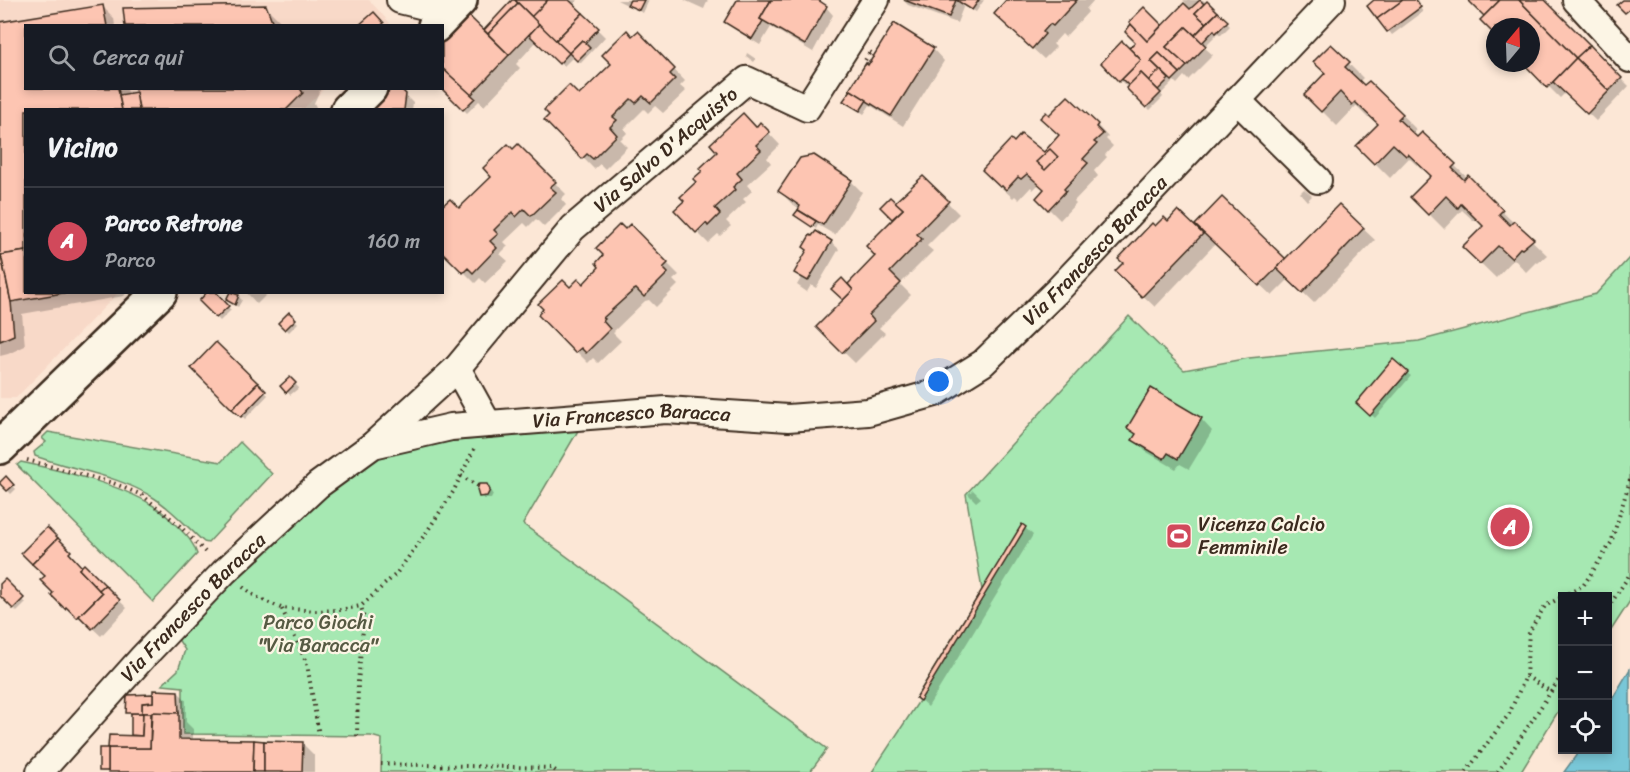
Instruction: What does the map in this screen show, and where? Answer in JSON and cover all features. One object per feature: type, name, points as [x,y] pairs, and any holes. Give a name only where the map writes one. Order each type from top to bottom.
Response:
[{"type":"main road","points":[[350,108],[368,90]]},
{"type":"main road","points":[[6,437],[158,294]]},
{"type":"street","points":[[400,0],[448,12]]},
{"type":"street","name":"Via Salvo D'Acquisto","points":[[457,368],[573,228],[747,80],[807,108],[876,0]]},
{"type":"street","name":"Via Francesco Baracca","points":[[45,770],[143,657],[224,572],[318,485],[373,445],[451,427],[666,410],[788,418],[868,412],[935,393],[983,363],[1058,290],[1332,0]]},
{"type":"street","points":[[1576,0],[1630,59]]},
{"type":"street","points":[[1237,100],[1318,180]]},
{"type":"street","points":[[373,445],[457,368],[488,424]]},
{"type":"path","points":[[461,476],[478,486]]},
{"type":"path","points":[[1572,592],[1583,586],[1611,543],[1630,480]]},
{"type":"path","points":[[1612,602],[1630,574]]},
{"type":"path","points":[[1466,772],[1509,714],[1526,676],[1529,632],[1545,606],[1558,600]]},
{"type":"path","points":[[357,736],[358,682],[364,618],[362,606]]},
{"type":"path","points":[[281,608],[307,664],[319,735]]},
{"type":"path","points":[[1526,676],[1551,692]]},
{"type":"path","points":[[1498,772],[1558,682]]},
{"type":"path","points":[[381,764],[552,768],[557,772]]},
{"type":"shaded area","points":[[0,0],[369,0],[389,24],[24,24],[24,90],[323,90],[304,108],[24,108],[24,294],[117,294],[16,398],[0,398]]},
{"type":"green space","points":[[1630,257],[1630,601],[1612,629],[1612,592],[1558,592],[1558,712],[1521,772],[872,772],[919,701],[916,698],[982,590],[966,494],[1129,316],[1184,370],[1249,358],[1419,341],[1596,294]]},
{"type":"green space","name":"Parco Giochi \"Via Baracca\"","points":[[579,429],[523,524],[827,749],[810,772],[381,772],[382,739],[371,736],[183,734],[183,687],[162,685],[178,670],[185,650],[176,636],[331,477],[403,446]]},
{"type":"green space","points":[[48,432],[221,462],[240,442],[272,474],[208,543],[204,542],[174,513],[140,490],[111,478],[35,456],[34,452],[46,442],[42,438]]},
{"type":"green space","points":[[21,462],[88,479],[139,497],[159,509],[171,520],[189,538],[197,554],[153,602],[17,465]]},
{"type":"water","points":[[1630,669],[1630,769],[1628,772],[1564,772],[1577,754],[1612,754],[1612,699]]},
{"type":"building","points":[[512,0],[518,3],[488,34],[484,30]]},
{"type":"building","points":[[515,0],[548,0],[532,17]]},
{"type":"building","points":[[548,0],[569,0],[583,13],[555,41],[531,17]]},
{"type":"building","points":[[630,0],[644,0],[639,10],[627,5]]},
{"type":"building","points":[[737,0],[771,0],[760,19],[763,21],[752,39],[724,22]]},
{"type":"building","points":[[771,0],[818,0],[827,6],[805,45],[760,19]]},
{"type":"building","points":[[904,0],[956,0],[949,17]]},
{"type":"building","points":[[956,0],[979,0],[972,10]]},
{"type":"building","points":[[1006,0],[1077,0],[1053,26],[1050,24],[1032,49],[994,14]]},
{"type":"building","points":[[1200,0],[1204,4],[1195,13],[1206,23],[1195,35],[1186,27],[1166,47],[1187,66],[1180,73],[1159,53],[1151,61],[1160,70],[1149,81],[1141,73],[1129,86],[1122,79],[1141,60],[1129,48],[1135,42],[1125,32],[1131,24],[1147,41],[1184,3],[1190,9]]},
{"type":"building","points":[[1374,0],[1403,0],[1377,19],[1367,6]]},
{"type":"building","points":[[1403,0],[1415,0],[1421,7],[1387,32],[1377,19]]},
{"type":"building","points":[[1468,0],[1500,0],[1484,16]]},
{"type":"building","points":[[1500,0],[1519,0],[1537,18],[1486,18],[1486,26],[1480,20]]},
{"type":"building","points":[[1519,0],[1545,0],[1590,45],[1576,58],[1540,21],[1540,18],[1537,18]]},
{"type":"building","points":[[1623,0],[1630,0],[1630,9],[1625,13],[1617,5]]},
{"type":"building","points":[[1207,1],[1218,12],[1206,23],[1195,13]]},
{"type":"building","points":[[518,3],[539,24],[509,55],[488,34]]},
{"type":"building","points":[[103,5],[107,24],[24,24],[24,90],[118,90],[122,108],[24,108],[24,251],[1,255],[11,302],[14,335],[0,341],[0,22]]},
{"type":"building","points":[[266,5],[273,24],[125,24],[123,8]]},
{"type":"building","points":[[1144,7],[1162,25],[1147,41],[1129,22]]},
{"type":"building","points":[[374,12],[384,23],[383,24],[360,24]]},
{"type":"building","points":[[1218,12],[1228,21],[1216,33],[1214,30],[1202,43],[1195,35]]},
{"type":"building","points":[[583,13],[599,28],[585,43],[582,40],[569,53],[555,41]]},
{"type":"building","points":[[468,15],[509,55],[471,95],[444,70],[444,40]]},
{"type":"building","points":[[1540,21],[1576,58],[1547,88],[1532,72],[1540,72]]},
{"type":"building","points":[[894,23],[934,48],[891,116],[849,90],[866,63],[868,65]]},
{"type":"building","points":[[539,24],[569,53],[559,64],[529,35]]},
{"type":"building","points":[[1186,27],[1206,46],[1187,66],[1166,47]]},
{"type":"building","points":[[627,30],[632,36],[638,31],[675,69],[670,74],[675,79],[651,103],[643,96],[636,103],[631,99],[613,117],[617,120],[610,127],[617,135],[593,159],[587,154],[582,159],[544,120],[549,115],[544,110],[569,85],[579,95],[611,64],[602,55]]},
{"type":"building","points":[[582,40],[590,48],[577,61],[569,53]]},
{"type":"building","points":[[1122,41],[1141,60],[1119,82],[1101,63]]},
{"type":"building","points":[[1331,44],[1350,62],[1345,67],[1364,85],[1369,81],[1403,114],[1398,119],[1417,137],[1422,132],[1456,164],[1452,168],[1464,180],[1468,175],[1503,210],[1499,214],[1510,225],[1514,221],[1534,239],[1522,249],[1520,248],[1511,258],[1498,246],[1480,264],[1462,247],[1483,226],[1461,204],[1458,208],[1446,196],[1428,215],[1410,197],[1431,176],[1408,154],[1406,156],[1393,144],[1374,164],[1356,146],[1378,124],[1355,102],[1352,105],[1340,92],[1321,112],[1304,95],[1325,73],[1313,62]]},
{"type":"building","points":[[1590,45],[1622,78],[1609,91],[1576,58]]},
{"type":"building","points":[[1159,53],[1180,73],[1172,81],[1151,61]]},
{"type":"building","points":[[1576,58],[1609,91],[1587,114],[1553,82]]},
{"type":"building","points":[[444,70],[475,98],[463,110],[443,90]]},
{"type":"building","points":[[1160,70],[1169,79],[1158,90],[1149,81]]},
{"type":"building","points":[[1141,73],[1161,93],[1146,108],[1126,88]]},
{"type":"building","points":[[135,90],[301,90],[303,93],[288,108],[139,108]]},
{"type":"building","points":[[390,90],[402,90],[406,94],[404,108],[374,108]]},
{"type":"building","points":[[851,90],[867,100],[860,111],[843,101]]},
{"type":"building","points":[[136,92],[139,108],[122,108],[119,95]]},
{"type":"building","points":[[1068,96],[1098,124],[1096,127],[1103,134],[1094,142],[1097,144],[1083,159],[1088,163],[1048,210],[1036,198],[1044,189],[1027,174],[1021,179],[1018,177],[1006,190],[982,170],[1011,139],[1014,142],[1021,134],[1044,152],[1059,135],[1040,118],[1046,112],[1049,115]]},
{"type":"building","points":[[743,113],[756,127],[760,122],[770,132],[756,145],[761,150],[737,173],[742,179],[733,187],[735,190],[715,208],[720,214],[708,226],[706,223],[696,233],[674,210],[684,201],[680,197],[696,182],[693,179],[702,171],[699,169],[717,152],[710,144]]},
{"type":"building","points":[[508,144],[513,149],[518,144],[556,182],[550,187],[556,192],[531,216],[524,209],[516,217],[512,212],[494,230],[498,234],[490,241],[497,248],[473,273],[468,268],[463,273],[444,254],[444,204],[450,199],[459,208],[491,177],[483,168]]},
{"type":"building","points":[[1050,149],[1058,157],[1045,170],[1036,162]]},
{"type":"building","points":[[814,155],[852,180],[823,225],[798,210],[800,206],[778,191],[800,158]]},
{"type":"building","points":[[923,176],[949,201],[917,234],[922,239],[890,272],[901,283],[869,315],[874,321],[842,353],[816,327],[853,290],[848,284],[875,256],[866,246],[903,209],[895,202]]},
{"type":"building","points":[[890,197],[903,209],[892,219],[880,207]]},
{"type":"building","points":[[1222,197],[1286,259],[1259,286],[1195,225]]},
{"type":"building","points":[[1339,204],[1364,228],[1302,293],[1276,268]]},
{"type":"building","points":[[798,210],[816,221],[812,227],[794,215]]},
{"type":"building","points":[[1178,210],[1203,234],[1142,297],[1115,271],[1123,263],[1118,259],[1152,223],[1155,226],[1164,217],[1168,221]]},
{"type":"building","points":[[620,224],[625,229],[630,224],[668,263],[663,268],[668,273],[644,297],[636,289],[634,290],[603,318],[610,329],[586,353],[581,348],[575,353],[538,315],[543,309],[538,304],[563,280],[570,287],[578,279],[583,284],[599,267],[596,263],[603,255],[596,248]]},
{"type":"building","points":[[816,231],[832,241],[808,281],[794,273],[807,250],[803,247],[810,235],[812,236]]},
{"type":"building","points":[[24,251],[24,294],[57,294],[11,302],[1,255]]},
{"type":"building","points":[[842,278],[853,290],[843,300],[831,289]]},
{"type":"building","points":[[205,294],[218,294],[229,306],[216,318],[199,301]]},
{"type":"building","points":[[229,294],[239,295],[235,305],[226,300]]},
{"type":"building","points":[[289,312],[296,319],[285,330],[278,323]]},
{"type":"building","points":[[216,342],[258,383],[232,409],[191,368]]},
{"type":"building","points":[[1393,359],[1408,372],[1370,416],[1356,403]]},
{"type":"building","points":[[290,377],[296,383],[286,393],[280,386]]},
{"type":"building","points":[[258,383],[266,391],[241,417],[232,409]]},
{"type":"building","points":[[1151,388],[1202,418],[1178,459],[1168,453],[1164,459],[1132,440],[1136,434],[1127,428]]},
{"type":"building","points":[[6,476],[14,485],[7,491],[0,484]]},
{"type":"building","points":[[479,484],[487,484],[490,490],[487,496],[479,497],[477,490]]},
{"type":"building","points":[[1022,524],[1026,527],[920,701],[916,698]]},
{"type":"building","points":[[47,527],[58,538],[32,564],[21,553]]},
{"type":"building","points":[[58,538],[82,567],[79,569],[102,593],[77,618],[51,595],[53,593],[40,580],[45,576],[32,564]]},
{"type":"building","points":[[84,564],[105,585],[99,590],[79,569]]},
{"type":"building","points":[[5,579],[24,598],[13,609],[0,596],[0,584]]},
{"type":"building","points":[[105,585],[120,600],[92,629],[79,616],[102,593],[99,590]]},
{"type":"building","points":[[153,690],[178,691],[179,713],[143,713],[142,736],[131,735],[131,713],[142,713],[142,703],[153,702]]},
{"type":"building","points":[[153,694],[153,702],[142,703],[142,713],[126,713],[127,695]]},
{"type":"building","points":[[152,712],[179,713],[179,739],[254,740],[253,772],[108,772],[108,748],[150,748]]},
{"type":"building","points":[[143,713],[151,713],[150,748],[108,748],[109,735],[142,736]]},
{"type":"building","points":[[254,740],[264,741],[264,772],[253,772]]},
{"type":"building","points":[[264,741],[303,742],[302,772],[264,772]]},
{"type":"building","points":[[99,748],[108,748],[108,771],[99,771]]},
{"type":"place","name":"Parco Retrone","points":[[1510,527]]},
{"type":"place","name":"Vicenza Calcio Femminile","points":[[1179,536]]}]
